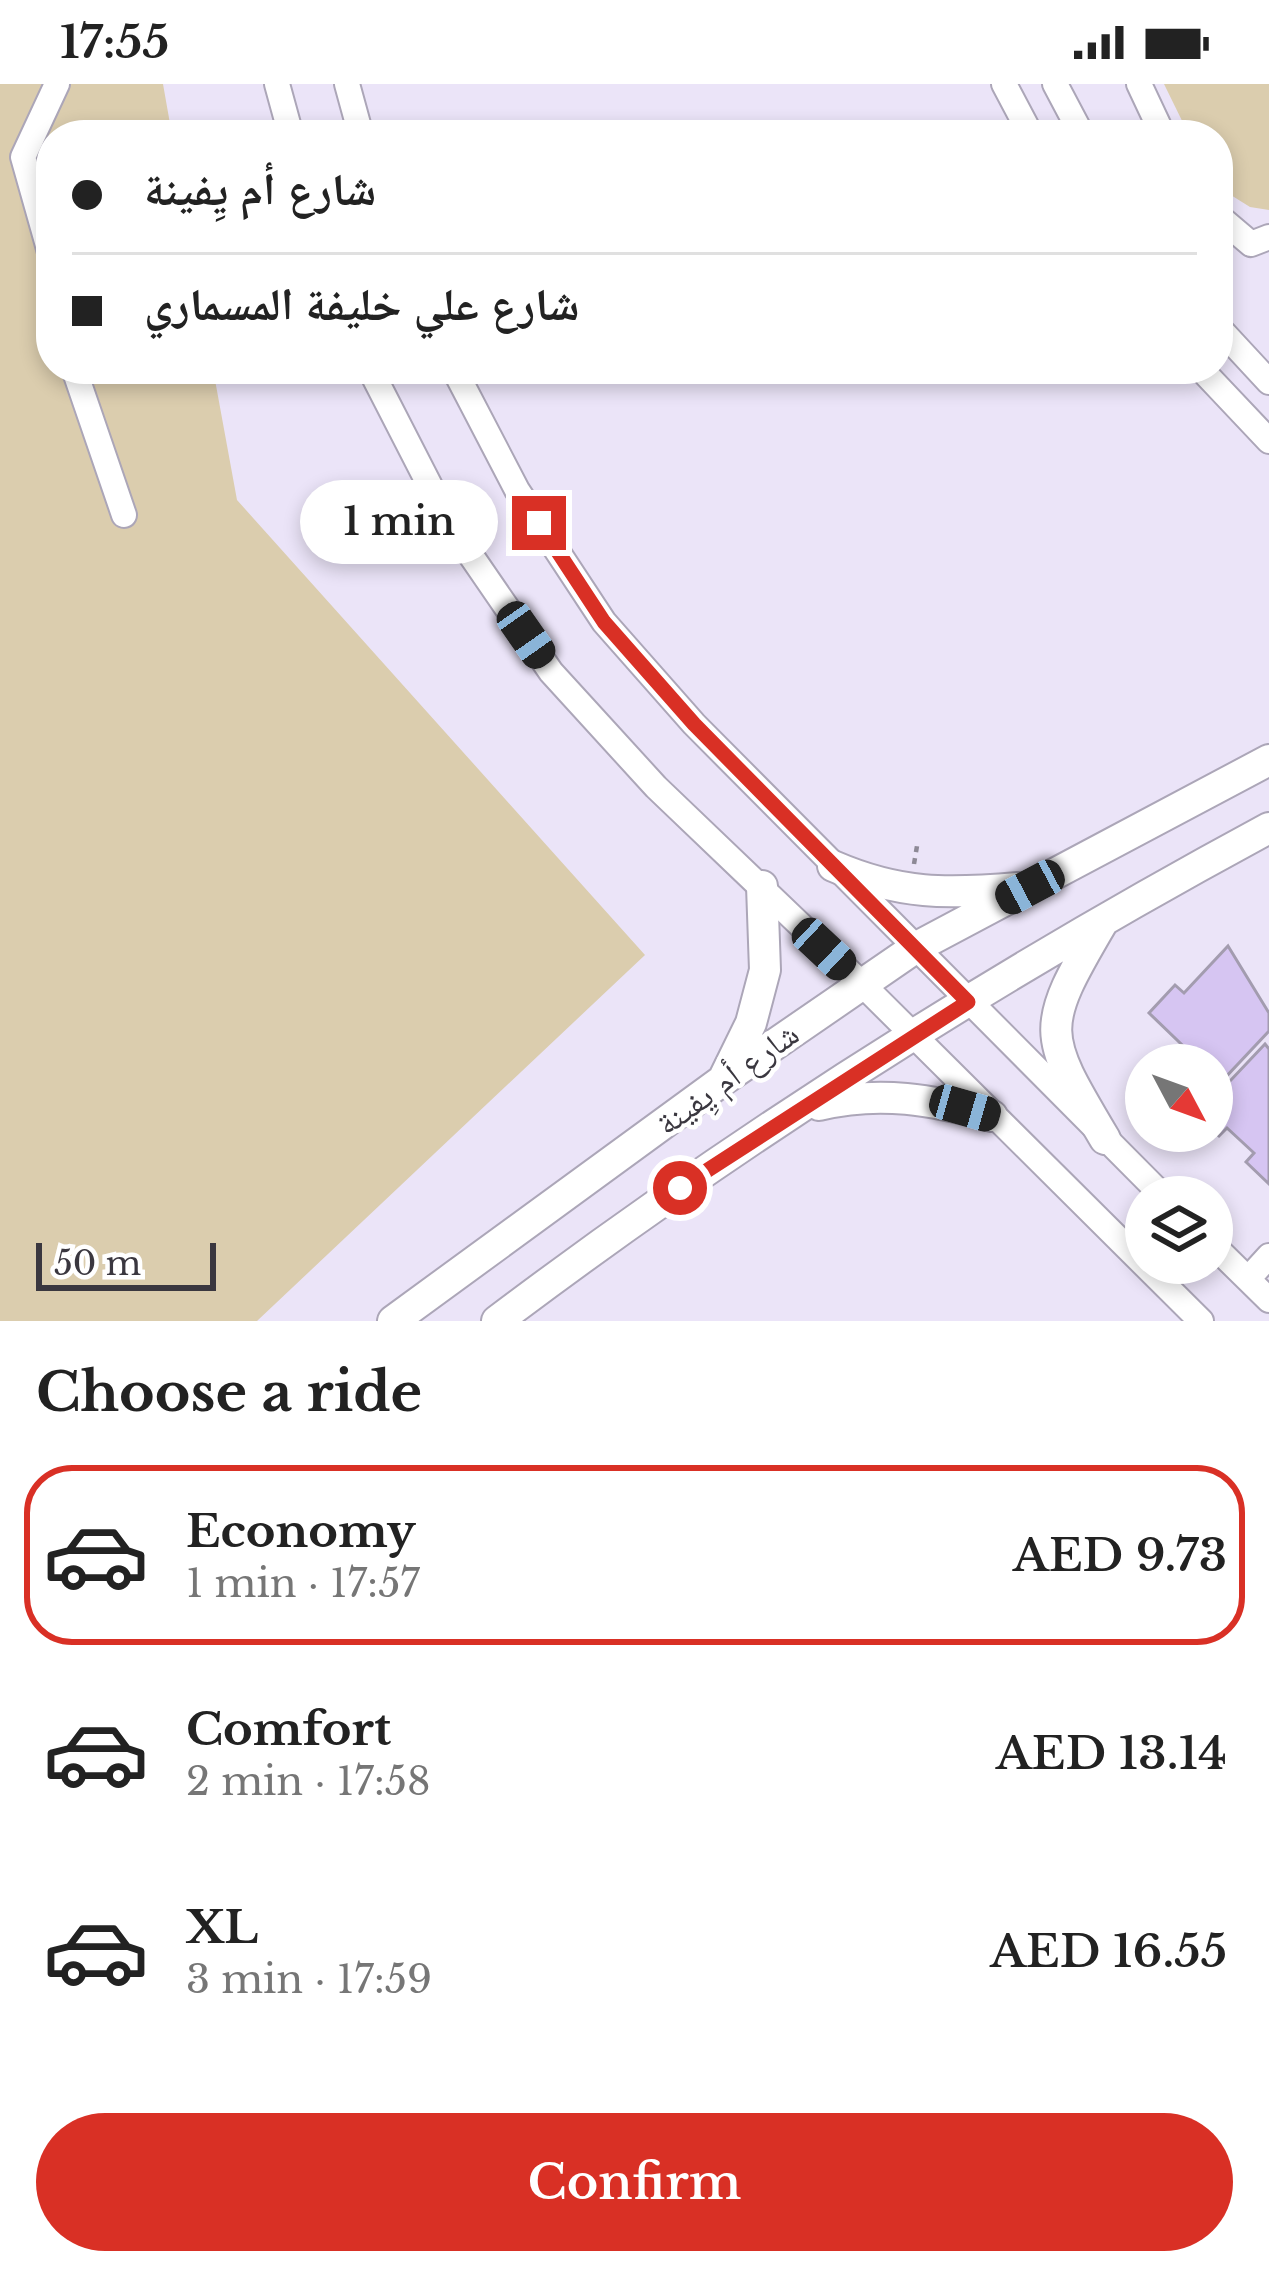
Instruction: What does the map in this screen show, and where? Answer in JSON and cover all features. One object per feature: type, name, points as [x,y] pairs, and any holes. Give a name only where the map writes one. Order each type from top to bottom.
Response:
[{"type":"main road","name":"شارع أم يِفينة","points":[[393,1321],[723,1080],[915,948],[1269,760]]},
{"type":"main road","name":"شارع أم يِفينة","points":[[496,1321],[796,1111],[1106,916],[1269,828]]},
{"type":"main road","points":[[833,866],[885,885],[929,893],[1030,887]]},
{"type":"main road","points":[[723,1080],[751,1023],[763,983],[762,886]]},
{"type":"main road","points":[[1105,1139],[1067,1075],[1055,1031],[1065,987],[1106,916]]},
{"type":"main road","points":[[796,1111],[841,1099],[888,1096],[939,1101],[992,1116]]},
{"type":"street","points":[[40,120],[57,84]]},
{"type":"street","points":[[277,84],[287,120]]},
{"type":"street","points":[[346,84],[357,120]]},
{"type":"street","points":[[1004,84],[1023,120]]},
{"type":"street","points":[[1055,84],[1074,120]]},
{"type":"street","points":[[1139,84],[1156,120]]},
{"type":"street","points":[[36,129],[23,157],[36,203]]},
{"type":"street","points":[[1233,229],[1251,244],[1269,237]]},
{"type":"street","points":[[1233,343],[1269,382]]},
{"type":"street","points":[[79,384],[124,515]]},
{"type":"street","points":[[378,384],[450,525],[551,672],[656,787],[1201,1321]]},
{"type":"street","points":[[462,384],[517,490],[604,622],[694,724],[1143,1176]]},
{"type":"street","points":[[1215,384],[1269,442]]},
{"type":"street","points":[[1248,1279],[1269,1256]]},
{"type":"street","points":[[1233,1264],[1269,1300]]},
{"type":"shaded area","points":[[0,84],[163,84],[169,120],[36,120],[36,384],[216,384],[237,500],[645,955],[257,1321],[0,1321]]},
{"type":"shaded area","points":[[1164,84],[1269,84],[1269,210],[1250,207],[1233,196],[1233,120],[1182,120]]},
{"type":"building","points":[[1228,946],[1269,1013],[1269,1031],[1233,1069],[1233,1044],[1181,1044],[1149,1013],[1175,985],[1184,993]]},
{"type":"building","points":[[1265,1044],[1269,1049],[1269,1184],[1246,1162],[1254,1153],[1233,1134],[1233,1078]]},
{"type":"route","points":[[539,523],[604,622],[694,724],[968,1002],[680,1188]]}]
